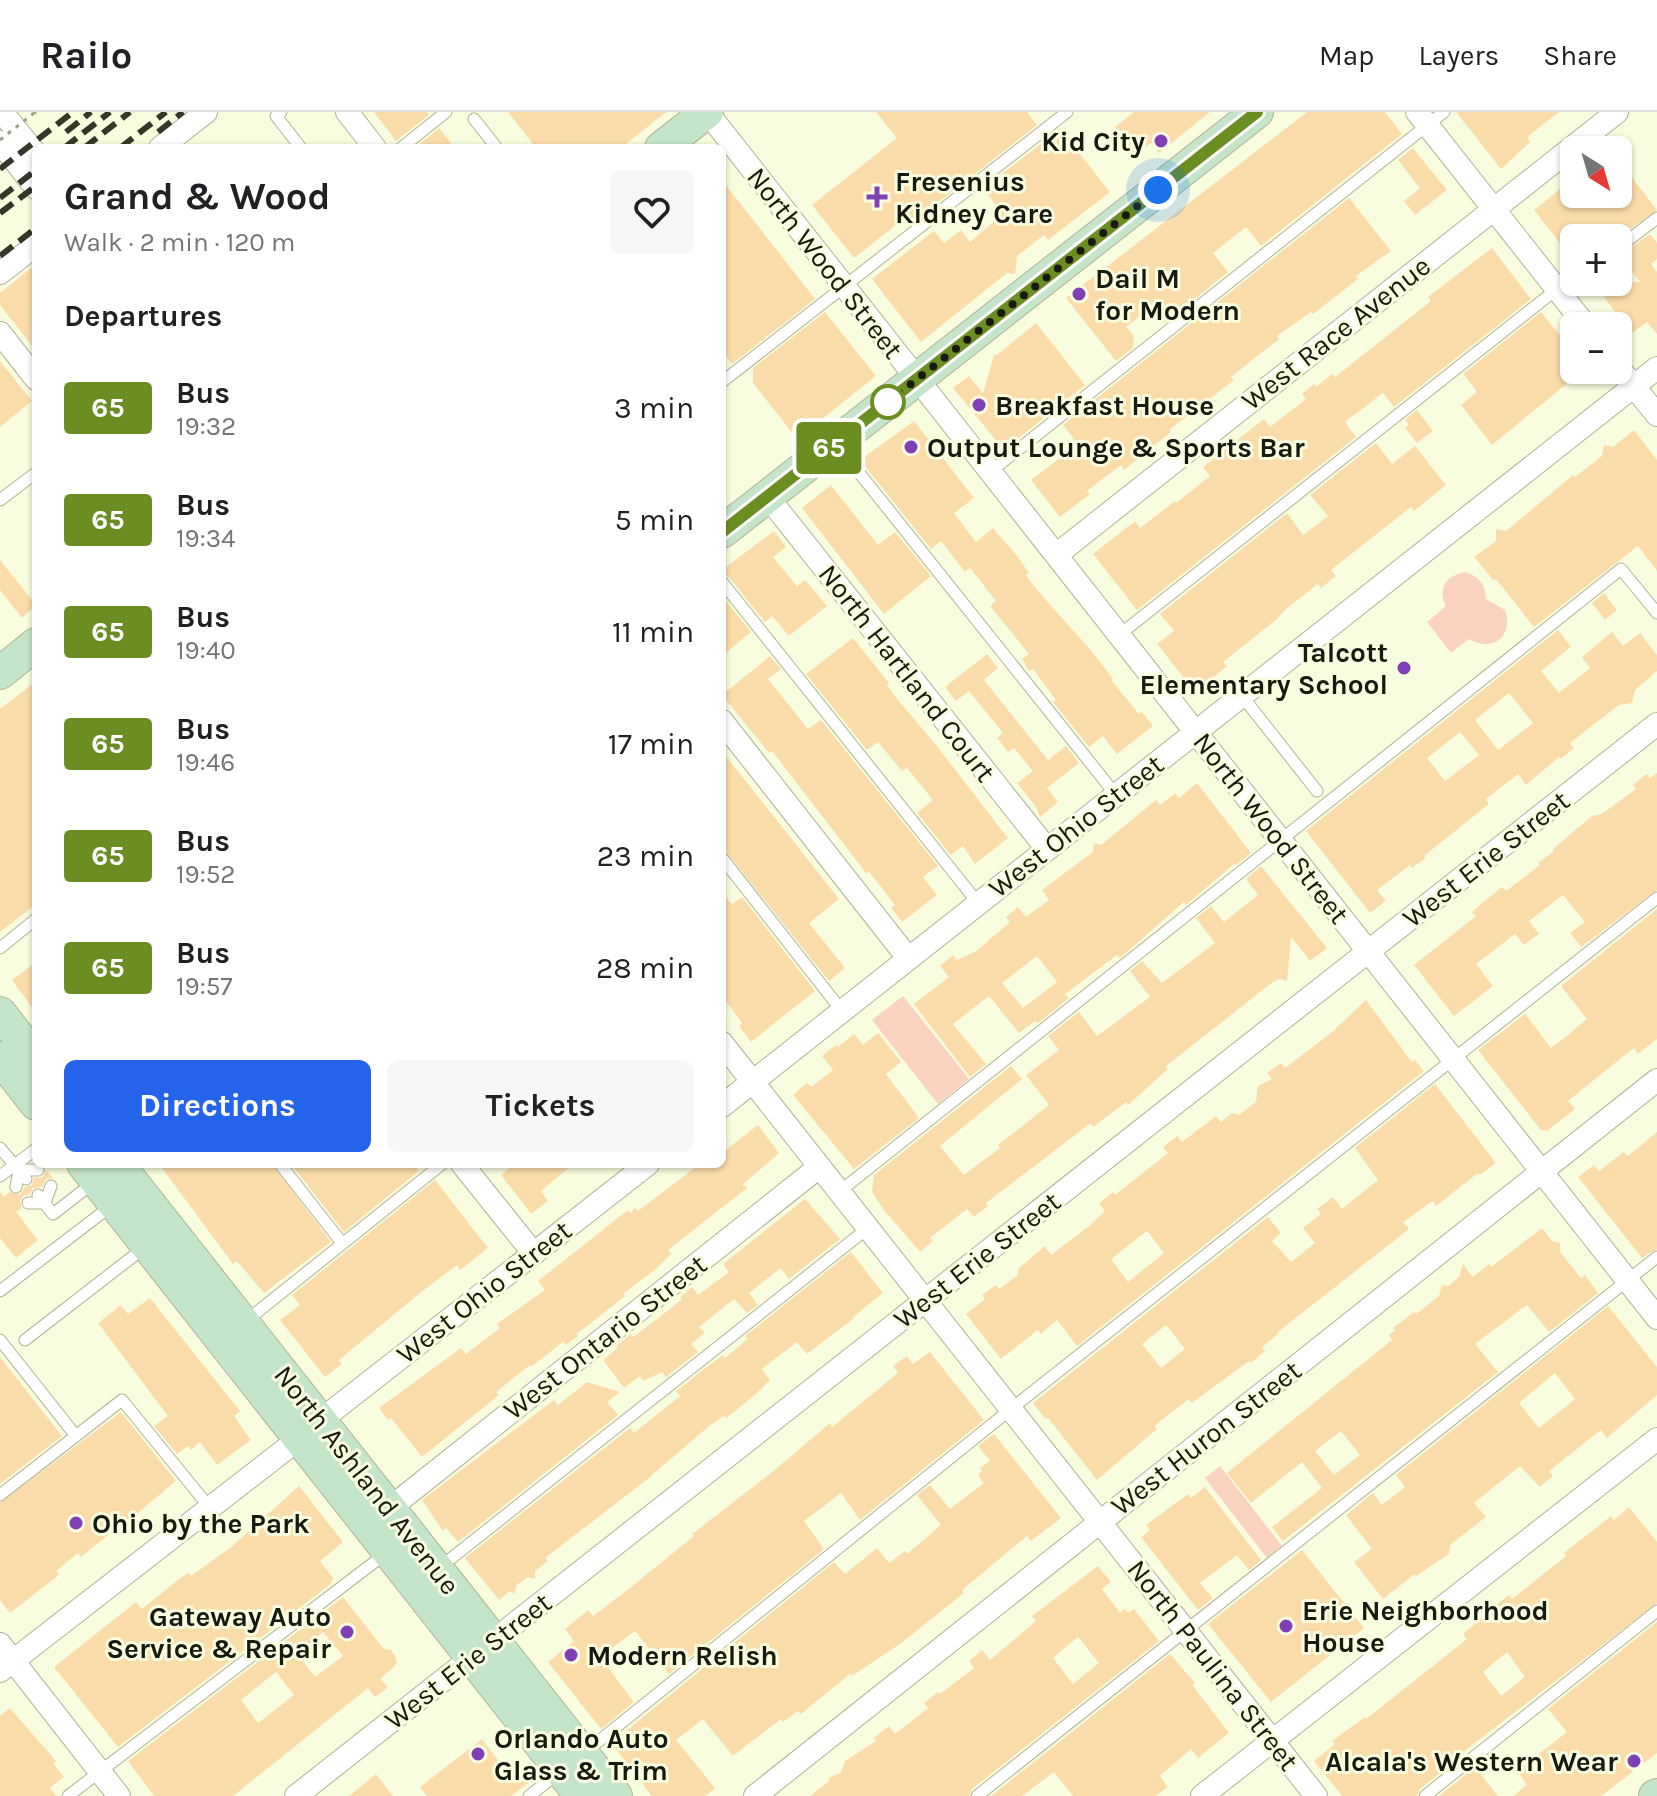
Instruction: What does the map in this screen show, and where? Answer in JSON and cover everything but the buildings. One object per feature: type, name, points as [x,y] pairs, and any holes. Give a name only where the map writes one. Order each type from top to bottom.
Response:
[{"type":"main road","points":[[666,144],[707,112]]},
{"type":"main road","points":[[726,529],[1257,112]]},
{"type":"main road","points":[[0,673],[32,647]]},
{"type":"main road","points":[[0,1013],[21,1079]]},
{"type":"main road","name":"North Ashland Avenue","points":[[103,1178],[148,1246],[310,1429],[390,1508],[438,1569],[483,1650]]},
{"type":"main road","name":"North Ashland Avenue","points":[[103,1178],[244,1322],[389,1551],[483,1650],[575,1774],[616,1796]]},
{"type":"street","points":[[2,112],[32,149]]},
{"type":"street","points":[[165,144],[206,112]]},
{"type":"street","points":[[347,112],[372,144]]},
{"type":"street","name":"North Wood Street","points":[[707,112],[1657,1318]]},
{"type":"street","name":"West Race Avenue","points":[[1056,555],[1617,112]]},
{"type":"street","points":[[1429,116],[1493,209],[1560,288]]},
{"type":"street","points":[[0,141],[32,183]]},
{"type":"street","points":[[0,273],[32,248]]},
{"type":"street","points":[[0,333],[32,374]]},
{"type":"street","name":"West Ohio Street","points":[[726,1103],[1657,368]]},
{"type":"street","points":[[1632,384],[1657,415]]},
{"type":"street","name":"North Hartland Court","points":[[767,496],[1047,849]]},
{"type":"street","name":"West Erie Street","points":[[296,1796],[1657,724]]},
{"type":"street","points":[[726,726],[908,958]]},
{"type":"street","name":"North Paulina Street","points":[[726,1048],[1316,1796]]},
{"type":"street","name":"West Huron Street","points":[[755,1796],[1657,1080]]},
{"type":"street","name":"West Ontario Street","points":[[390,1508],[819,1167]]},
{"type":"street","points":[[465,1168],[534,1254]]},
{"type":"street","name":"West Ohio Street","points":[[4,1659],[210,1508],[643,1168]]},
{"type":"street","points":[[1202,1796],[1657,1439]]},
{"type":"street","points":[[4,1659],[119,1796]]},
{"type":"lane","points":[[281,112],[276,116],[298,144]]},
{"type":"lane","points":[[406,144],[446,112]]},
{"type":"lane","points":[[726,379],[1067,112]]},
{"type":"lane","points":[[990,472],[1429,116]]},
{"type":"lane","points":[[474,119],[494,144]]},
{"type":"lane","points":[[1632,237],[1657,218]]},
{"type":"lane","points":[[1119,635],[1560,292]]},
{"type":"lane","points":[[835,443],[1116,795]]},
{"type":"lane","points":[[0,500],[32,476]]},
{"type":"lane","points":[[839,1192],[1621,569],[1657,613]]},
{"type":"lane","points":[[726,587],[978,903]]},
{"type":"lane","points":[[1242,696],[1317,791]]},
{"type":"lane","points":[[726,863],[842,1011]]},
{"type":"lane","points":[[529,1796],[575,1774],[1011,1409],[1657,898]]},
{"type":"lane","points":[[0,948],[32,922]]},
{"type":"lane","points":[[0,1148],[19,1175]]},
{"type":"lane","points":[[19,1175],[32,1155]]},
{"type":"lane","points":[[283,1168],[342,1243]]},
{"type":"lane","points":[[244,1322],[437,1168]]},
{"type":"lane","points":[[0,1176],[38,1170]]},
{"type":"lane","points":[[51,1186],[37,1200],[53,1214],[103,1178]]},
{"type":"lane","points":[[0,1291],[103,1178]]},
{"type":"lane","points":[[438,1569],[868,1228]]},
{"type":"lane","points":[[25,1340],[148,1246]]},
{"type":"lane","points":[[977,1796],[1657,1257]]},
{"type":"lane","points":[[0,1340],[76,1436]]},
{"type":"lane","points":[[0,1495],[122,1400],[210,1508]]},
{"type":"lane","points":[[68,1796],[389,1551]]},
{"type":"lane","points":[[1425,1796],[1657,1611]]},
{"type":"path","points":[[0,141],[35,113]]},
{"type":"shaded area","points":[[1465,572],[1481,582],[1486,599],[1505,610],[1507,627],[1499,640],[1493,643],[1478,643],[1469,639],[1451,653],[1427,622],[1446,606],[1442,594],[1448,580]]},
{"type":"shaded area","points":[[903,996],[969,1079],[938,1104],[872,1020]]},
{"type":"shaded area","points":[[1220,1466],[1282,1546],[1267,1558],[1205,1478]]},
{"type":"railway","points":[[32,144],[73,112]]},
{"type":"railway","points":[[66,132],[91,112]]},
{"type":"railway","points":[[69,144],[110,112]]},
{"type":"railway","points":[[89,144],[130,112]]},
{"type":"railway","points":[[125,144],[166,112]]},
{"type":"railway","points":[[158,132],[183,112]]},
{"type":"railway","points":[[0,169],[32,144]]},
{"type":"railway","points":[[0,198],[32,173]]},
{"type":"railway","points":[[0,213],[32,189]]},
{"type":"railway","points":[[0,256],[32,231]]},
{"type":"bus line","name":"65","points":[[726,529],[1257,112]]},
{"type":"place","name":"Kid City","points":[[1161,141]]},
{"type":"place","name":"Fresenius Kidney Care","points":[[877,197]]},
{"type":"place","name":"Dail M for Modern","points":[[1079,294]]},
{"type":"place","name":"Breakfast House","points":[[979,405]]},
{"type":"place","name":"Output Lounge & Sports Bar","points":[[911,447]]},
{"type":"place","name":"Talcott Elementary School","points":[[1404,668]]},
{"type":"place","name":"Ohio by the Park","points":[[76,1523]]},
{"type":"place","name":"Erie Neighborhood House","points":[[1286,1626]]},
{"type":"place","name":"Gateway Auto Service & Repair","points":[[347,1632]]},
{"type":"place","name":"Modern Relish","points":[[571,1655]]},
{"type":"place","name":"Orlando Auto Glass & Trim","points":[[478,1754]]},
{"type":"place","name":"Alcala's Western Wear","points":[[1634,1761]]},
{"type":"route","points":[[888,402],[1158,190]]}]
